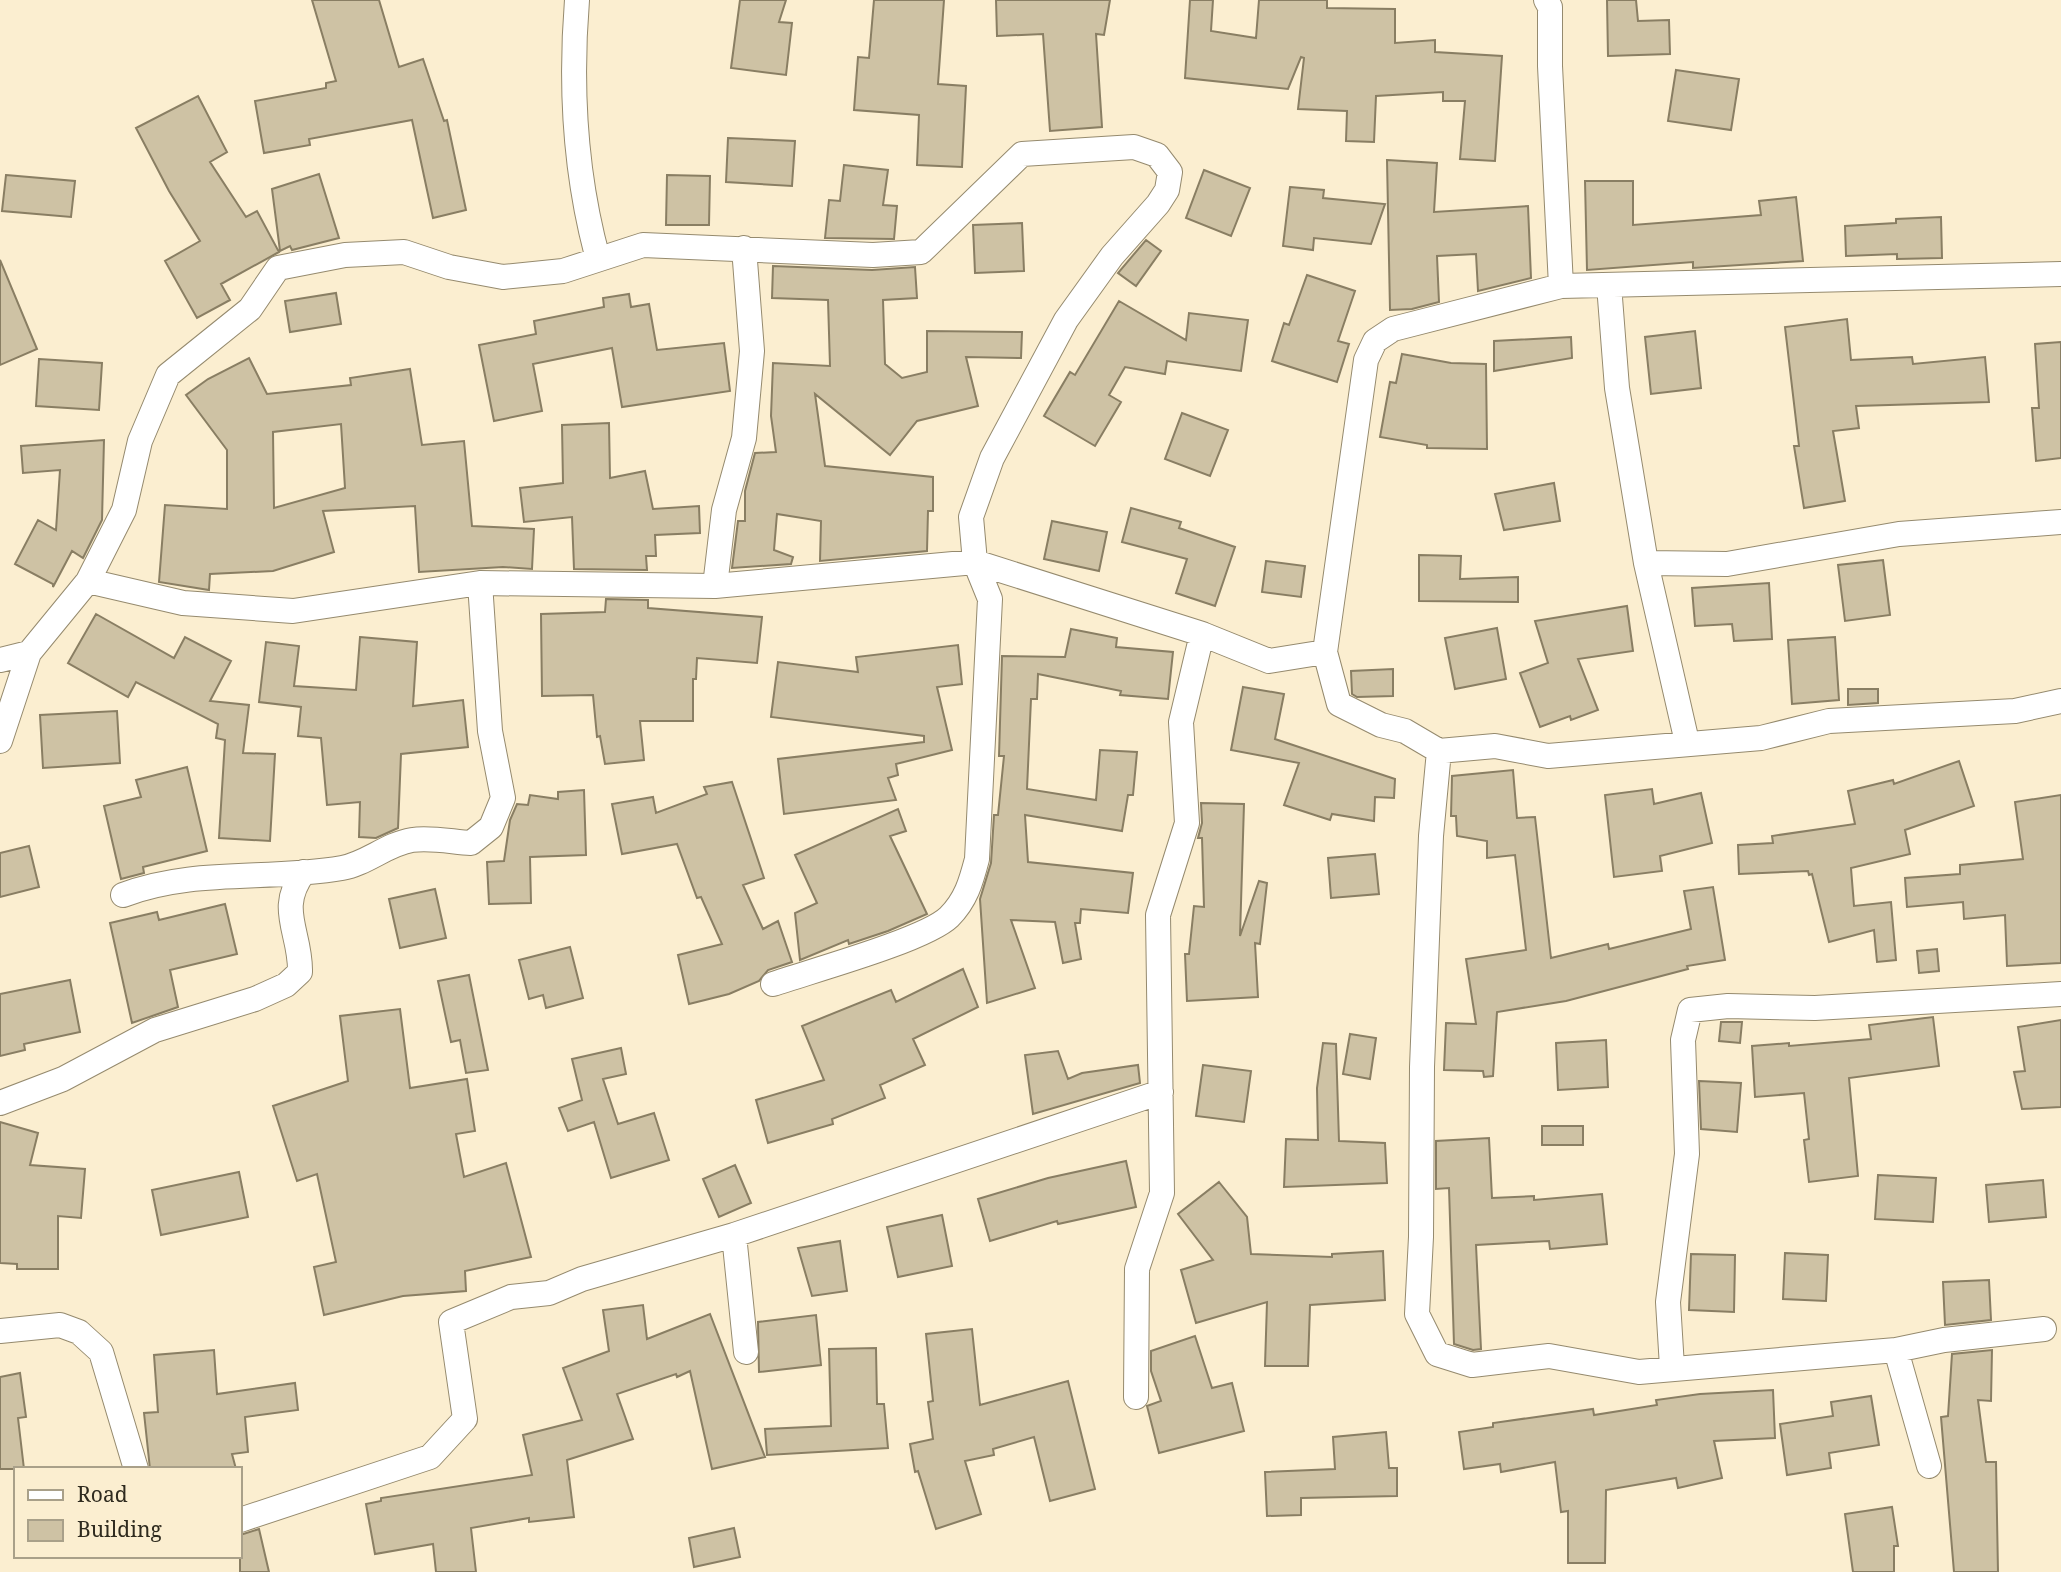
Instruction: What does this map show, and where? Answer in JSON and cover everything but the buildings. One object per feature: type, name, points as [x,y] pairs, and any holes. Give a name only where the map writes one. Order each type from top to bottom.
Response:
[{"type":"street","points":[[576,0],[572,79],[585,212],[598,259]]},
{"type":"street","points":[[1546,0],[1550,6],[1561,286]]},
{"type":"street","points":[[0,741],[29,653],[88,581],[124,510],[140,441],[168,375],[250,309],[278,268],[345,255],[404,252],[449,267],[503,277],[563,271],[643,245],[873,255],[920,252],[1023,154],[1135,147],[1157,155],[1170,172],[1167,190],[1112,256],[1066,320],[992,458],[971,517],[975,562],[990,599],[976,859],[969,892],[948,918],[914,936],[773,984]]},
{"type":"street","points":[[715,586],[724,510],[744,438],[751,364],[744,248]]},
{"type":"street","points":[[2061,274],[1561,286],[1393,329],[1376,341],[1366,360],[1325,652],[1339,704],[1381,724],[1405,730],[1439,751],[1494,746],[1548,756],[1687,742],[1761,738],[1829,721],[2015,711],[2061,701]]},
{"type":"street","points":[[1609,285],[1617,388],[1646,563],[1687,742]]},
{"type":"street","points":[[1646,563],[1727,564],[1899,534],[2061,522]]},
{"type":"street","points":[[88,581],[183,603],[293,611],[480,583],[715,586],[975,562],[1202,634],[1269,661],[1325,652]]},
{"type":"street","points":[[123,895],[147,886],[210,875],[259,876],[345,868],[411,840],[471,843],[491,827],[503,798],[490,731],[480,583]]},
{"type":"street","points":[[1136,1397],[1137,1269],[1162,1193],[1157,915],[1187,823],[1181,722],[1202,634]]},
{"type":"street","points":[[0,660],[29,653]]},
{"type":"street","points":[[1439,751],[1432,836],[1422,1054],[1422,1237],[1417,1314],[1437,1354],[1472,1365],[1549,1356],[1639,1371],[1896,1350],[1944,1340],[2044,1329]]},
{"type":"street","points":[[0,1103],[63,1079],[155,1030],[219,1012],[286,985],[300,972],[300,954],[289,916],[293,887],[304,872]]},
{"type":"street","points":[[1672,1367],[1668,1302],[1687,1154],[1683,1040],[1690,1010],[1728,1006],[1815,1008],[2061,994]]},
{"type":"street","points":[[242,1519],[430,1457],[466,1419],[451,1322],[512,1297],[549,1293],[592,1275],[734,1235],[1161,1092]]},
{"type":"street","points":[[734,1235],[746,1352]]},
{"type":"street","points":[[0,1331],[60,1325],[79,1332],[101,1352],[135,1467]]},
{"type":"street","points":[[1896,1350],[1929,1466]]}]
